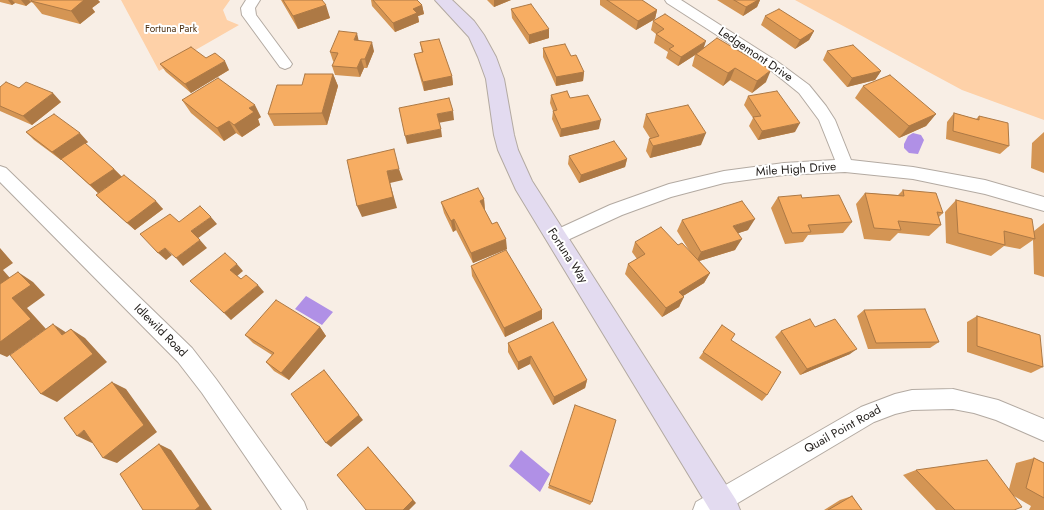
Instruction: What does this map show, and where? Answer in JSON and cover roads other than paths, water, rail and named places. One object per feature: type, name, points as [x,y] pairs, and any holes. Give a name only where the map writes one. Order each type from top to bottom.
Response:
[{"type":"street","points":[[253,0],[248,8],[249,15],[285,64]]},
{"type":"street","name":"Fortuna Way","points":[[443,0],[468,25],[476,36],[487,57],[495,79],[504,135],[514,167],[555,238],[640,370],[717,507]]},
{"type":"street","name":"Ledgemont Drive","points":[[672,0],[773,65],[804,89],[828,120],[845,166]]},
{"type":"street","name":"Mile High Drive","points":[[555,238],[629,205],[695,183],[776,170],[845,166],[913,173],[986,187],[1044,204]]},
{"type":"street","name":"Idlewild Road","points":[[0,172],[185,355],[209,386],[296,510]]},
{"type":"street","name":"Quail Point Road","points":[[717,507],[868,414],[895,404],[912,400],[953,400],[974,403],[998,410],[1044,430]]},
{"type":"park label","name":"Fortuna Park","points":[[171,30]]}]
